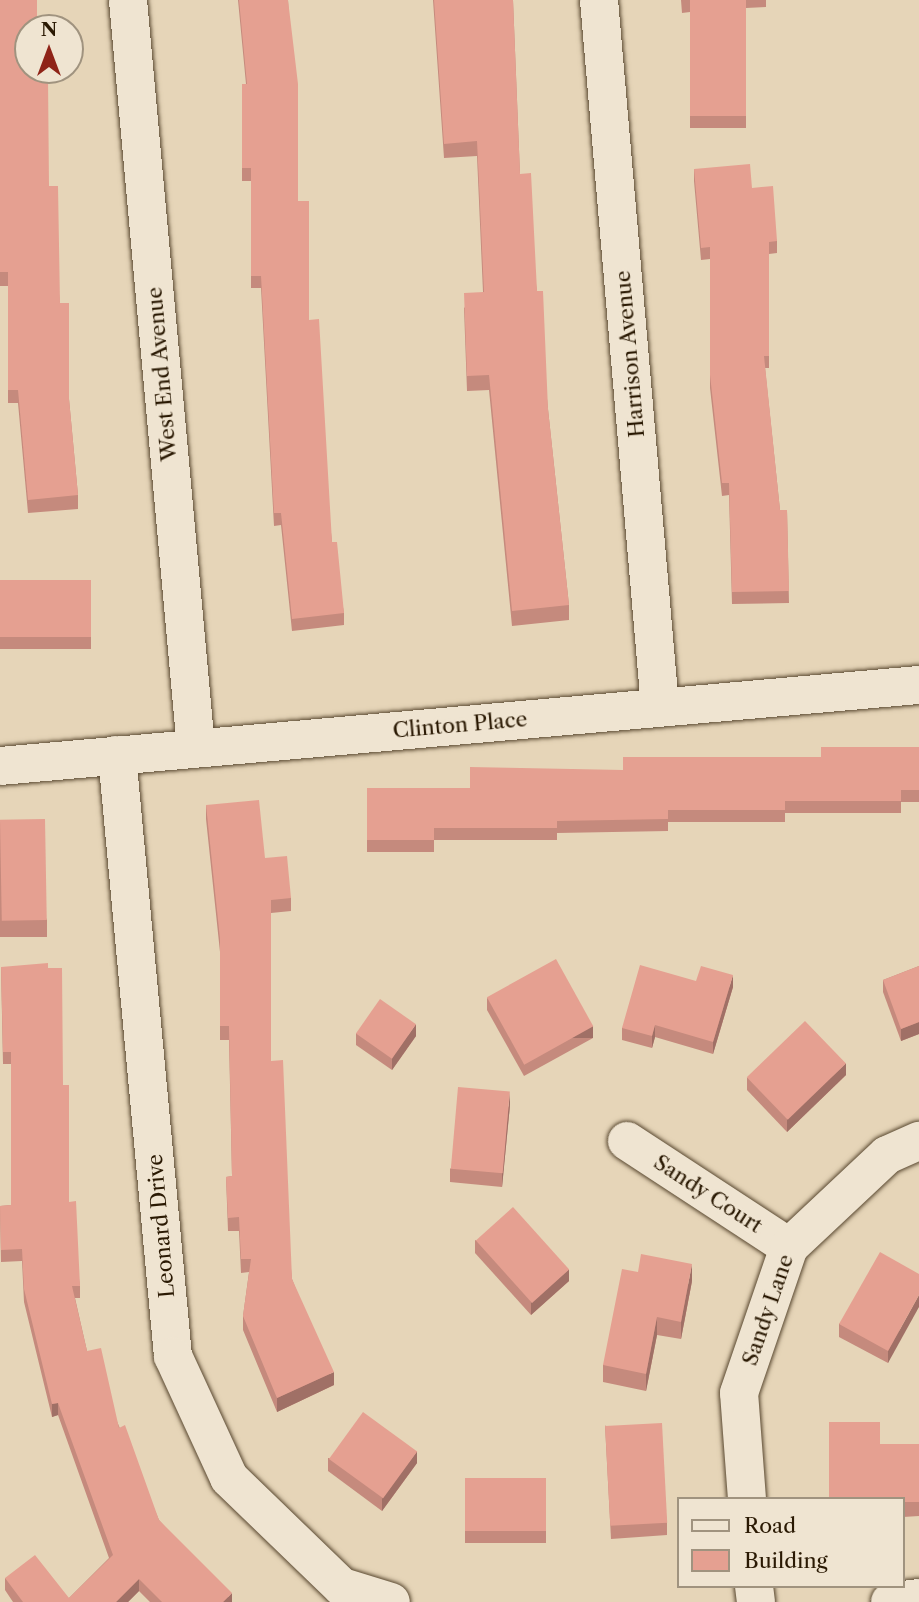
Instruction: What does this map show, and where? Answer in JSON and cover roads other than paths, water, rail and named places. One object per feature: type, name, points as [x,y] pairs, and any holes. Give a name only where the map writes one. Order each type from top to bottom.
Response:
[{"type":"street","name":"West End Avenue","points":[[128,0],[196,748]]},
{"type":"street","name":"Harrison Avenue","points":[[599,0],[660,707]]},
{"type":"street","name":"Clinton Place","points":[[0,766],[919,685]]},
{"type":"street","name":"Leonard Drive","points":[[117,755],[173,1356],[229,1478],[338,1594],[391,1602]]},
{"type":"street","name":"Sandy Court","points":[[627,1141],[789,1247]]},
{"type":"street","name":"Sandy Lane","points":[[747,1497],[739,1393],[789,1247],[887,1155],[919,1141]]},
{"type":"street","points":[[890,1602],[919,1598]]}]
